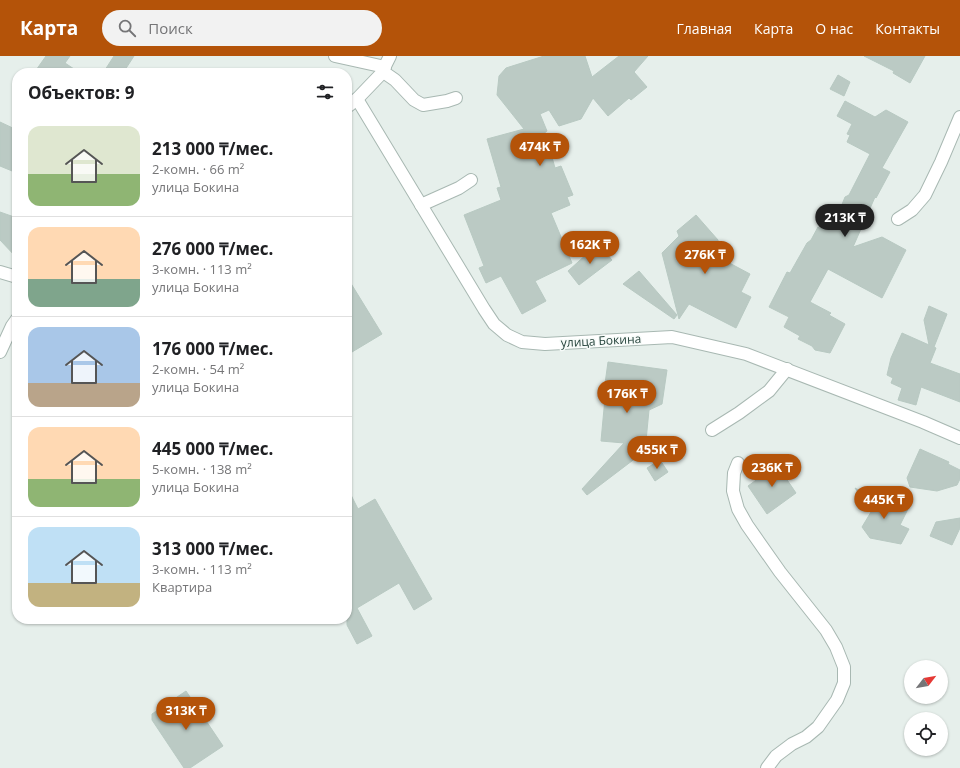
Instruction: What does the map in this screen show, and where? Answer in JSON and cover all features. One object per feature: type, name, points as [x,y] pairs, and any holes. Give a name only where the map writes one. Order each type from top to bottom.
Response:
[{"type":"street","points":[[335,56],[386,65],[395,80],[414,100],[423,105],[456,98]]},
{"type":"street","points":[[352,103],[386,65]]},
{"type":"street","name":"улица Бокина","points":[[357,99],[484,309],[494,324],[507,335],[522,342],[545,344],[672,337],[746,354],[924,422],[960,438]]},
{"type":"street","points":[[898,219],[912,210],[925,195],[960,117]]},
{"type":"street","points":[[421,205],[459,188],[471,180]]},
{"type":"street","points":[[0,272],[12,276]]},
{"type":"street","points":[[0,352],[12,326]]},
{"type":"street","points":[[712,430],[739,413],[769,390],[787,369]]},
{"type":"street","points":[[738,463],[734,473],[733,491],[738,509],[780,572],[826,630],[836,647],[844,667],[844,682],[836,700],[818,728],[776,756],[767,768]]},
{"type":"building","points":[[46,56],[70,56],[65,63],[72,68],[38,68]]},
{"type":"building","points":[[114,56],[134,56],[126,68],[106,68]]},
{"type":"building","points":[[544,56],[585,56],[592,77],[619,56],[648,56],[634,72],[647,87],[631,100],[629,98],[608,116],[593,98],[581,119],[559,126],[549,110],[540,114],[547,131],[545,132],[555,168],[561,166],[573,195],[567,197],[570,205],[551,213],[572,263],[535,281],[546,301],[522,314],[501,276],[486,283],[479,268],[484,266],[464,215],[501,200],[497,188],[501,187],[487,139],[524,129],[497,95],[499,76],[506,68]]},
{"type":"building","points":[[864,56],[925,56],[910,83],[893,73],[894,71]]},
{"type":"building","points":[[838,75],[850,82],[844,96],[830,89]]},
{"type":"building","points":[[845,101],[875,117],[886,110],[908,122],[882,168],[890,172],[876,198],[875,197],[853,247],[882,237],[906,250],[882,298],[828,269],[810,302],[831,313],[829,315],[845,324],[830,353],[815,350],[812,346],[798,339],[800,336],[784,327],[789,317],[769,307],[787,272],[790,273],[818,227],[824,230],[833,215],[837,217],[845,197],[849,195],[870,154],[847,142],[850,135],[847,134],[852,124],[837,116]]},
{"type":"building","points":[[0,122],[12,128],[12,171],[0,166]]},
{"type":"building","points":[[0,212],[12,216],[12,253],[0,240]]},
{"type":"building","points":[[696,215],[718,240],[720,258],[750,274],[741,292],[751,297],[736,328],[689,304],[679,319],[662,253],[679,236],[677,231]]},
{"type":"building","points":[[598,244],[612,260],[579,285],[568,271]]},
{"type":"building","points":[[639,271],[677,315],[674,319],[623,284]]},
{"type":"building","points":[[352,285],[382,334],[352,352]]},
{"type":"building","points":[[929,306],[947,314],[934,347],[936,348],[930,363],[960,374],[960,402],[921,387],[916,405],[898,400],[902,388],[891,383],[893,378],[887,375],[891,358],[902,333],[929,345],[924,320]]},
{"type":"building","points":[[608,362],[667,370],[662,404],[649,410],[645,451],[587,495],[582,489],[624,443],[601,441],[605,398],[603,398]]},
{"type":"building","points":[[920,449],[949,462],[948,464],[960,470],[960,479],[957,485],[937,491],[910,487],[907,478]]},
{"type":"building","points":[[660,460],[668,472],[655,481],[647,468]]},
{"type":"building","points":[[769,464],[772,469],[777,465],[796,493],[767,514],[748,486],[759,478],[760,471]]},
{"type":"building","points":[[855,488],[877,500],[880,496],[908,509],[900,525],[909,529],[901,544],[870,538],[862,527],[871,512]]},
{"type":"building","points":[[352,497],[358,509],[375,499],[432,599],[414,610],[399,583],[357,608],[372,636],[357,644],[347,625],[352,624]]},
{"type":"building","points":[[960,518],[960,528],[952,545],[930,536],[936,522]]},
{"type":"building","points":[[186,691],[223,746],[190,768],[184,768],[152,720],[152,714]]}]
